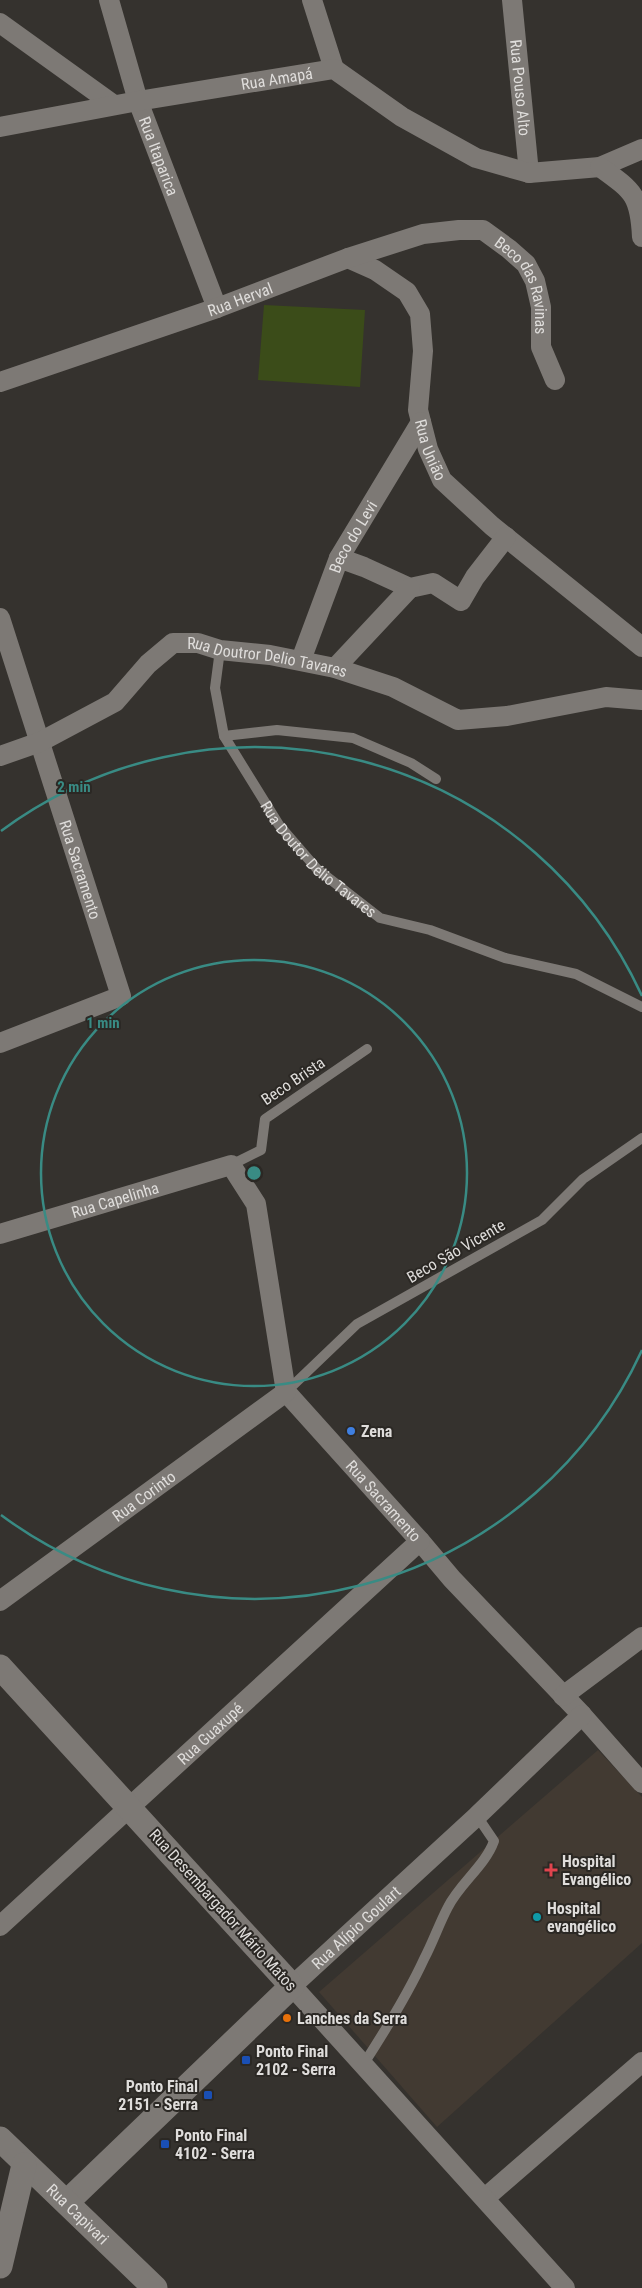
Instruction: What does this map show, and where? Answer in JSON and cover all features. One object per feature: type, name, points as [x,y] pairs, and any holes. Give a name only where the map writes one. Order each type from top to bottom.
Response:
[{"type":"street","name":"Rua Itaparica","points":[[109,0],[138,100],[217,308]]},
{"type":"street","points":[[312,0],[334,69]]},
{"type":"street","name":"Rua Pouso Alto","points":[[512,0],[529,173]]},
{"type":"street","points":[[0,23],[114,105]]},
{"type":"street","name":"Rua Amapá","points":[[0,127],[138,100],[334,69],[402,117],[476,158],[529,173]]},
{"type":"street","points":[[529,173],[600,167],[642,149]]},
{"type":"street","points":[[600,167],[630,189],[641,214],[642,238]]},
{"type":"street","name":"Rua Herval","points":[[0,382],[217,308],[348,258],[423,234],[459,230],[483,230]]},
{"type":"street","name":"Beco das Ravinas","points":[[483,230],[526,264],[535,281],[541,307],[541,347],[555,380]]},
{"type":"street","name":"Rua União","points":[[348,258],[375,270],[407,292],[420,314],[423,350],[418,410],[428,449],[442,480],[506,537],[642,647]]},
{"type":"street","name":"Beco do Levi","points":[[301,660],[339,558],[421,422]]},
{"type":"street","points":[[335,668],[410,588],[433,582],[461,601],[475,577],[506,537]]},
{"type":"street","points":[[339,558],[410,588]]},
{"type":"street","name":"Rua Sacramento","points":[[0,618],[121,996],[0,1043]]},
{"type":"street","name":"Rua Doutror Delio Tavares","points":[[40,742],[115,702],[148,664],[173,643],[198,643],[220,650],[301,660],[335,668],[393,687],[458,720],[506,716],[606,697],[642,700]]},
{"type":"street","points":[[0,756],[40,742]]},
{"type":"street","points":[[231,1165],[256,1204],[286,1392]]},
{"type":"street","name":"Rua Capelinha","points":[[0,1234],[231,1165]]},
{"type":"street","name":"Rua Sacramento","points":[[286,1392],[452,1579],[582,1716],[642,1783]]},
{"type":"street","name":"Rua Corinto","points":[[0,1601],[286,1392]]},
{"type":"street","name":"Rua Guaxupé","points":[[0,1926],[420,1541]]},
{"type":"street","points":[[563,1696],[642,1637]]},
{"type":"street","name":"Rua Desembargador Mário Matos","points":[[0,1667],[565,2288]]},
{"type":"street","name":"Rua Alípio Goulart","points":[[67,2202],[292,1986],[477,1816],[582,1716]]},
{"type":"street","points":[[485,2198],[642,2062]]},
{"type":"street","name":"Rua Capivari","points":[[0,2139],[24,2165],[67,2202],[155,2288]]},
{"type":"street","points":[[0,2266],[24,2165]]},
{"type":"lane","name":"Rua Doutor Délio Tavares","points":[[220,650],[215,688],[224,736],[279,825],[317,870],[380,918],[430,930],[505,958],[576,974],[642,1007]]},
{"type":"lane","points":[[224,736],[277,730],[353,738],[411,763],[436,779]]},
{"type":"lane","name":"Beco Brista","points":[[231,1165],[261,1150],[265,1118],[367,1049]]},
{"type":"lane","name":"Beco São Vicente","points":[[286,1392],[357,1324],[542,1220],[583,1179],[642,1138]]},
{"type":"lane","points":[[363,2065],[394,2017],[424,1960],[448,1906],[467,1879],[490,1852],[494,1841],[477,1816]]},
{"type":"shaded area","name":"Hospital Evangélico","points":[[598,1750],[642,1797],[642,1943],[437,2127],[319,1992]]},
{"type":"green space","points":[[264,305],[365,310],[360,387],[258,380]]},
{"type":"place","name":"Zena","points":[[351,1431]]},
{"type":"place","name":"Hospital Evangélico","points":[[551,1870]]},
{"type":"place","name":"Hospital evangélico","points":[[537,1917]]},
{"type":"place","name":"Lanches da Serra","points":[[287,2018]]},
{"type":"place","name":"Ponto Final 2102 - Serra","points":[[246,2060]]},
{"type":"place","name":"Ponto Final 2151 - Serra","points":[[208,2095]]},
{"type":"place","name":"Ponto Final 4102 - Serra","points":[[165,2144]]}]
